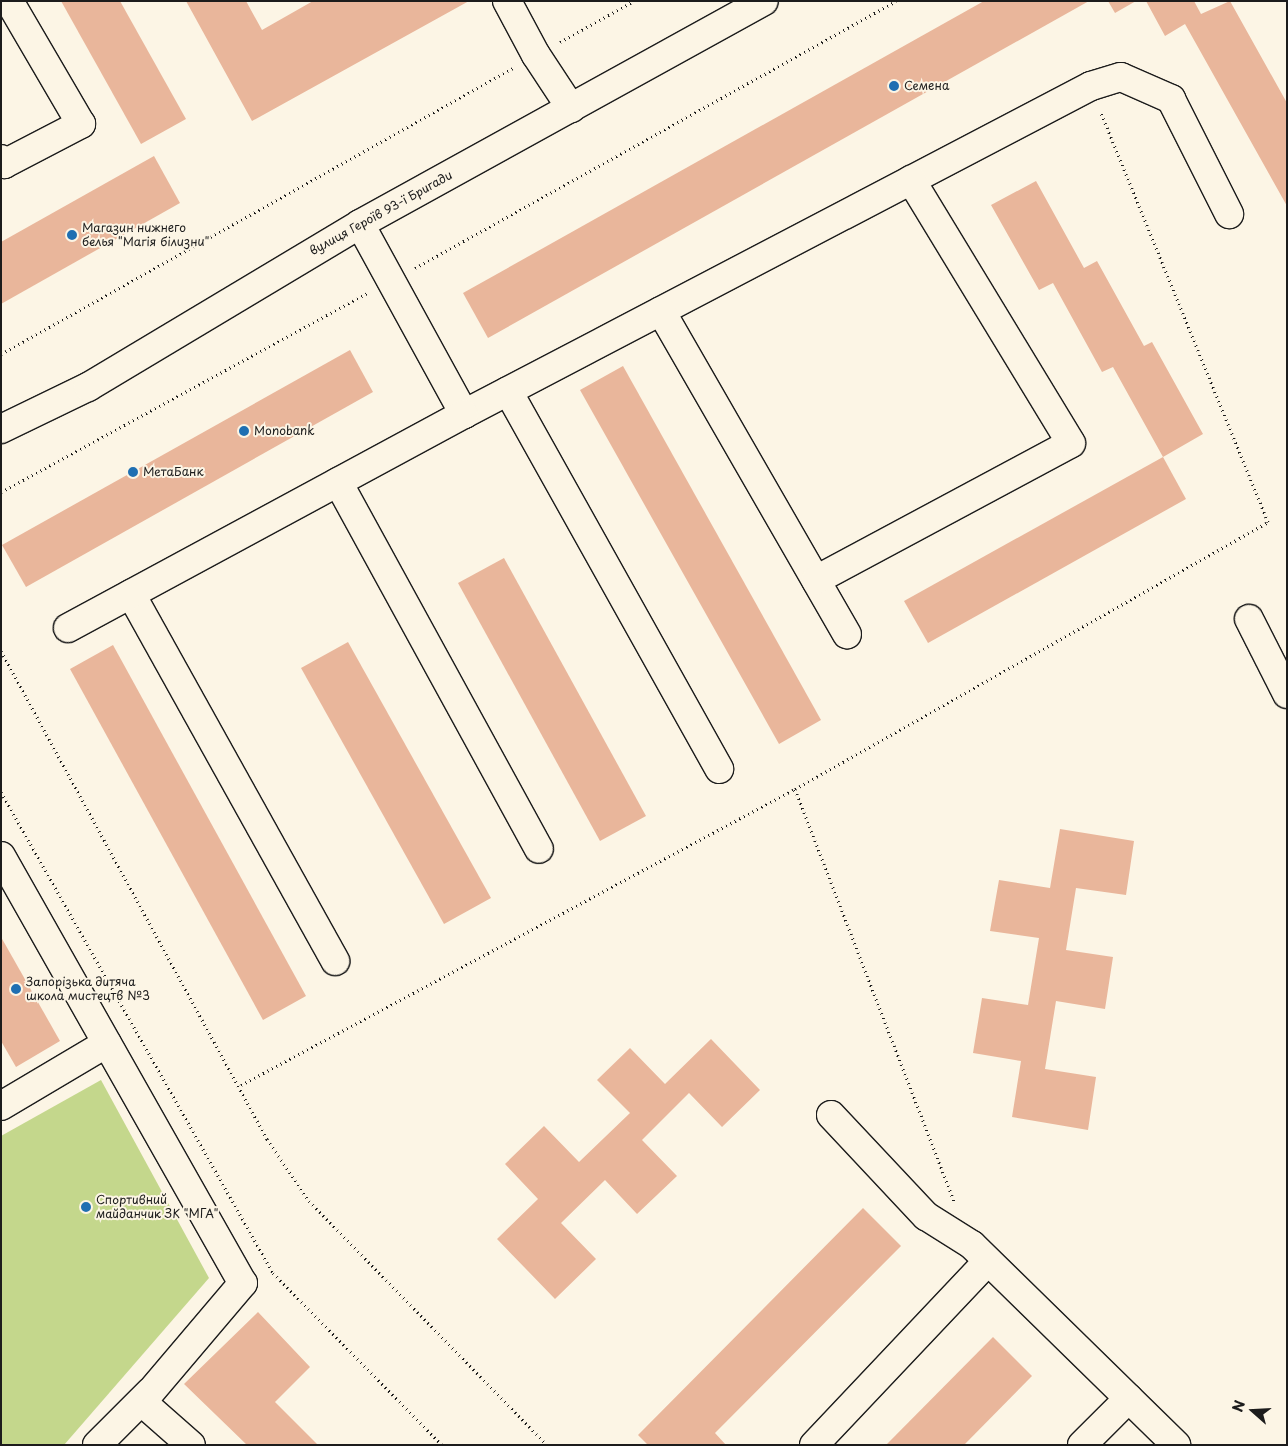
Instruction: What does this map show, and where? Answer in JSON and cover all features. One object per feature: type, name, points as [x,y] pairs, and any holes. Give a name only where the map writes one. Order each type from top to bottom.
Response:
[{"type":"street","points":[[1,158],[4,164],[81,124],[9,1]]},
{"type":"street","points":[[507,1],[536,56],[572,108]]},
{"type":"street","name":"вулиця Героїв 93-ї Бригади","points":[[1,429],[88,386],[360,224],[764,1]]},
{"type":"street","points":[[68,628],[464,414],[1091,86],[1121,77],[1171,99],[1229,214]]},
{"type":"street","points":[[816,580],[1071,443],[911,180]]},
{"type":"street","points":[[360,224],[464,414]]},
{"type":"street","points":[[662,311],[847,634]]},
{"type":"street","points":[[508,391],[719,769]]},
{"type":"street","points":[[338,482],[539,849]]},
{"type":"street","points":[[131,594],[335,961]]},
{"type":"street","points":[[1249,619],[1287,694]]},
{"type":"street","points":[[1,856],[243,1283],[142,1402],[190,1445]]},
{"type":"street","points":[[1,1106],[107,1043]]},
{"type":"street","points":[[831,1115],[926,1216],[980,1254],[1176,1445]]},
{"type":"street","points":[[814,1445],[980,1254]]},
{"type":"street","points":[[97,1445],[150,1392]]},
{"type":"street","points":[[1082,1445],[1129,1398]]},
{"type":"path","points":[[1,354],[634,1]]},
{"type":"path","points":[[1,492],[390,281],[896,1]]},
{"type":"path","points":[[241,1086],[795,789],[1268,522],[1091,86]]},
{"type":"path","points":[[1,651],[241,1086],[267,1138],[309,1201],[547,1445]]},
{"type":"path","points":[[795,789],[980,1254]]},
{"type":"path","points":[[1,792],[273,1273],[442,1445]]},
{"type":"green space","name":"Спортивний майданчик ЗК \"МГА\"","points":[[101,1080],[209,1278],[64,1445],[1,1445],[1,1136]]},
{"type":"building","points":[[61,1],[120,1],[186,119],[141,144]]},
{"type":"building","points":[[186,1],[246,1],[262,30],[313,1],[469,1],[252,121]]},
{"type":"building","points":[[984,1],[1089,1],[488,338],[463,293]]},
{"type":"building","points":[[1108,1],[1136,1],[1115,13]]},
{"type":"building","points":[[1146,1],[1194,1],[1201,14],[1230,1],[1287,103],[1287,206],[1185,24],[1165,36]]},
{"type":"building","points":[[154,156],[180,203],[1,304],[1,242]]},
{"type":"building","points":[[1036,181],[1084,268],[1097,261],[1144,346],[1152,342],[1203,434],[1163,457],[1113,367],[1102,372],[1053,283],[1039,290],[991,205]]},
{"type":"building","points":[[350,350],[373,392],[26,587],[2,545]]},
{"type":"building","points":[[623,366],[821,720],[779,744],[580,390]]},
{"type":"building","points":[[1163,457],[1186,499],[928,643],[904,601]]},
{"type":"building","points":[[504,558],[646,816],[600,841],[458,583]]},
{"type":"building","points":[[348,642],[491,898],[444,924],[301,668]]},
{"type":"building","points":[[113,645],[306,996],[263,1020],[70,669]]},
{"type":"building","points":[[1060,829],[1134,841],[1126,895],[1076,888],[1066,950],[1113,957],[1105,1009],[1056,1001],[1045,1069],[1096,1077],[1088,1130],[1012,1117],[1021,1061],[973,1053],[982,998],[1028,1005],[1039,938],[990,931],[999,880],[1050,888]]},
{"type":"building","name":"Запорізька дитяча школа мистецтв №3","points":[[1,937],[60,1041],[16,1067],[1,1041]]},
{"type":"building","points":[[711,1039],[760,1090],[722,1127],[689,1093],[642,1140],[677,1176],[637,1214],[605,1180],[561,1223],[596,1259],[555,1299],[497,1239],[538,1199],[505,1164],[544,1126],[579,1162],[630,1113],[597,1080],[630,1048],[665,1084]]},
{"type":"building","points":[[863,1208],[901,1246],[715,1433],[726,1445],[648,1445],[638,1435]]},
{"type":"building","points":[[258,1312],[310,1367],[275,1402],[318,1445],[247,1445],[184,1384]]},
{"type":"building","points":[[993,1337],[1032,1376],[964,1445],[886,1445]]},
{"type":"place","name":"Семена","points":[[894,86]]},
{"type":"place","name":"Магазин нижнего белья \"Магія білизни\"","points":[[72,235]]},
{"type":"place","name":"Monobank","points":[[244,431]]},
{"type":"place","name":"МетаБанк","points":[[133,472]]},
{"type":"place","name":"Запорізька дитяча школа мистецтв №3","points":[[16,989]]},
{"type":"place","name":"Спортивний майданчик ЗК \"МГА\"","points":[[86,1207]]}]
